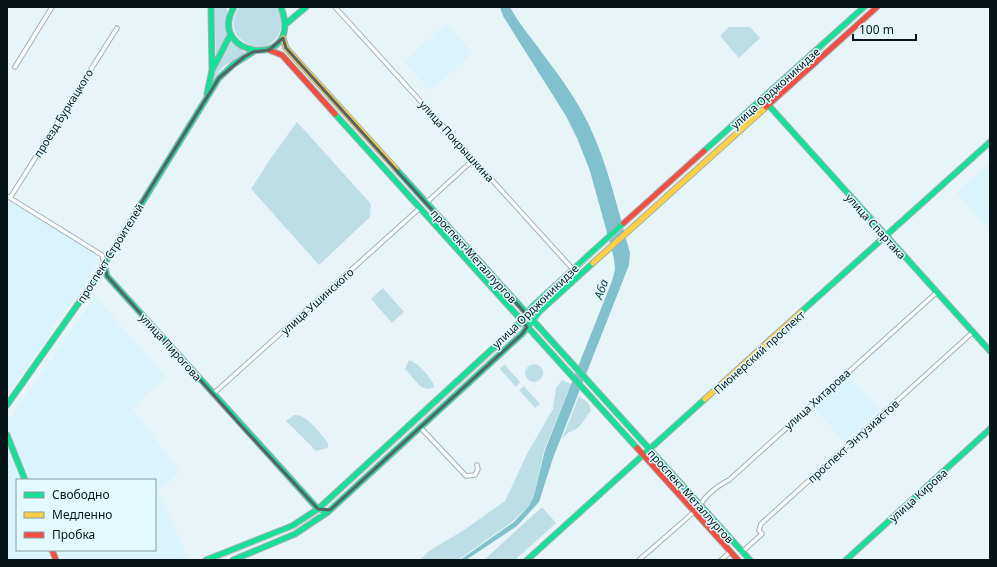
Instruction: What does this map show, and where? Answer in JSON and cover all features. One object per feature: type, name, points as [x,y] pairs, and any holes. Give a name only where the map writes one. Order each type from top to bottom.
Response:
[{"type":"main road","points":[[206,97],[212,70],[210,7]]},
{"type":"main road","points":[[206,97],[226,70],[253,52],[269,50],[283,38],[287,22],[281,7]]},
{"type":"main road","points":[[287,22],[306,7]]},
{"type":"main road","name":"улица Орджоникидзе","points":[[206,560],[292,526],[318,509],[516,327],[526,314],[601,244],[864,7]]},
{"type":"main road","name":"улица Орджоникидзе","points":[[233,560],[302,530],[328,512],[522,334],[532,320],[579,276],[877,7]]},
{"type":"main road","points":[[231,9],[229,27],[231,34],[236,42],[243,48],[253,52]]},
{"type":"main road","points":[[212,70],[231,34]]},
{"type":"main road","name":"проспект Металлургов","points":[[283,38],[286,48],[592,386],[694,512],[738,560]]},
{"type":"main road","name":"проспект Металлургов","points":[[269,50],[282,55],[586,391],[700,505],[750,560]]},
{"type":"main road","name":"проспект Строителей","points":[[7,405],[90,287],[206,97]]},
{"type":"main road","name":"улица Спартака","points":[[763,99],[885,237],[990,351]]},
{"type":"main road","name":"Пионерский проспект","points":[[528,560],[646,451],[990,142]]},
{"type":"main road","name":"улица Пирогова","points":[[104,263],[107,276],[318,509]]},
{"type":"main road","name":"улица Кирова","points":[[846,560],[990,429]]},
{"type":"main road","points":[[7,435],[25,479]]},
{"type":"main road","points":[[318,509],[328,512]]},
{"type":"street","points":[[16,67],[52,7]]},
{"type":"street","name":"улица Покрышкина","points":[[335,7],[579,276]]},
{"type":"street","name":"проезд Буркацкого","points":[[8,197],[117,28]]},
{"type":"street","points":[[426,203],[473,160]]},
{"type":"street","name":"улица Пирогова","points":[[8,197],[98,252],[102,255],[104,263]]},
{"type":"street","name":"улица Ушинского","points":[[213,394],[420,208]]},
{"type":"street","name":"улица Хитарова","points":[[700,505],[717,486],[729,480],[936,293]]},
{"type":"street","name":"проспект Энтузиастов","points":[[742,552],[762,534],[759,530],[761,524],[973,332]]},
{"type":"street","points":[[420,426],[466,476],[472,476],[476,473],[477,465]]},
{"type":"street","points":[[639,560],[694,512]]},
{"type":"street","points":[[721,560],[730,552]]},
{"type":"highlighted area","points":[[283,38],[286,48],[526,314],[522,321],[527,327],[522,334],[330,510],[318,509],[246,431],[107,276],[104,263],[219,78],[244,57],[253,52],[269,50]]},
{"type":"shaded area","points":[[214,7],[227,7],[227,37],[216,55]]},
{"type":"shaded area","points":[[240,7],[276,7],[282,22],[276,39],[267,45],[257,46],[247,44],[239,37],[234,29],[234,18]]},
{"type":"shaded area","points":[[446,23],[473,53],[430,91],[404,62]]},
{"type":"shaded area","points":[[729,27],[750,27],[760,38],[739,58],[720,36]]},
{"type":"shaded area","points":[[232,41],[245,53],[223,67],[213,79],[215,71]]},
{"type":"shaded area","points":[[297,122],[371,204],[370,217],[319,265],[251,189]]},
{"type":"shaded area","points":[[990,162],[990,230],[956,193]]},
{"type":"shaded area","points":[[7,197],[96,254],[98,260],[83,287],[52,327],[49,337],[7,395]]},
{"type":"shaded area","points":[[383,288],[404,312],[392,323],[371,299]]},
{"type":"shaded area","points":[[95,296],[166,377],[132,408],[180,472],[165,486],[157,490],[188,557],[180,560],[60,560],[56,551],[156,551],[156,479],[28,479],[7,427],[7,422]]},
{"type":"shaded area","points":[[409,360],[416,364],[432,380],[434,387],[427,389],[420,386],[405,369]]},
{"type":"shaded area","points":[[504,364],[520,382],[516,387],[500,369]]},
{"type":"shaded area","points":[[534,364],[540,367],[543,373],[540,379],[534,382],[528,379],[525,373],[528,367]]},
{"type":"shaded area","points":[[848,375],[880,410],[844,442],[813,407]]},
{"type":"shaded area","points":[[562,380],[571,384],[544,450],[534,496],[529,506],[513,521],[458,560],[420,560],[429,551],[464,530],[505,501],[528,452],[553,409],[556,388]]},
{"type":"shaded area","points":[[524,386],[540,404],[535,408],[519,390]]},
{"type":"shaded area","points":[[579,396],[589,404],[591,411],[579,427],[569,432],[562,439]]},
{"type":"shaded area","points":[[294,415],[304,418],[313,425],[328,443],[328,448],[316,451],[286,421]]},
{"type":"shaded area","points":[[7,442],[22,479],[16,479],[16,551],[50,551],[54,560],[7,560]]},
{"type":"shaded area","points":[[542,507],[556,523],[515,560],[484,560]]},
{"type":"water","name":"Аба","points":[[500,7],[510,7],[517,19],[574,97],[582,111],[602,156],[630,253],[629,265],[553,458],[539,502],[517,526],[466,560],[460,560],[514,522],[529,506],[534,496],[545,450],[612,281],[615,269],[614,258],[590,171],[577,138],[566,116],[503,16]]},
{"type":"tram line","points":[[216,560],[295,528],[320,512],[519,330],[531,313],[545,298],[869,7]]},
{"type":"traffic: fast","points":[[211,7],[212,70]]},
{"type":"traffic: fast","points":[[234,7],[229,24],[232,37],[242,46],[256,50],[269,49],[280,41],[285,28],[281,7]]},
{"type":"traffic: fast","points":[[287,23],[306,7]]},
{"type":"traffic: fast","points":[[704,151],[864,7]]},
{"type":"traffic: fast","points":[[207,94],[212,70],[231,34]]},
{"type":"traffic: fast","points":[[7,405],[90,287],[219,78],[234,64],[253,52]]},
{"type":"traffic: fast","points":[[763,99],[990,351]]},
{"type":"traffic: fast","points":[[335,114],[637,448]]},
{"type":"traffic: fast","points":[[801,312],[990,142]]},
{"type":"traffic: fast","points":[[396,169],[750,560]]},
{"type":"traffic: fast","points":[[206,560],[292,526],[318,509],[516,327],[533,306],[624,223]]},
{"type":"traffic: fast","points":[[104,263],[107,276],[318,509],[328,512]]},
{"type":"traffic: fast","points":[[233,560],[295,534],[328,512],[522,334],[539,312],[593,263]]},
{"type":"traffic: fast","points":[[527,560],[705,399]]},
{"type":"traffic: fast","points":[[846,560],[990,429]]},
{"type":"traffic: fast","points":[[7,435],[25,479]]},
{"type":"traffic: slow","points":[[283,38],[286,48],[396,169]]},
{"type":"traffic: slow","points":[[593,263],[766,107]]},
{"type":"traffic: slow","points":[[705,399],[801,312]]},
{"type":"traffic: jam","points":[[766,107],[877,7]]},
{"type":"traffic: jam","points":[[269,50],[282,55],[335,114]]},
{"type":"traffic: jam","points":[[624,223],[704,151]]},
{"type":"traffic: jam","points":[[637,448],[738,560]]},
{"type":"traffic: jam","points":[[52,551],[56,560]]}]
